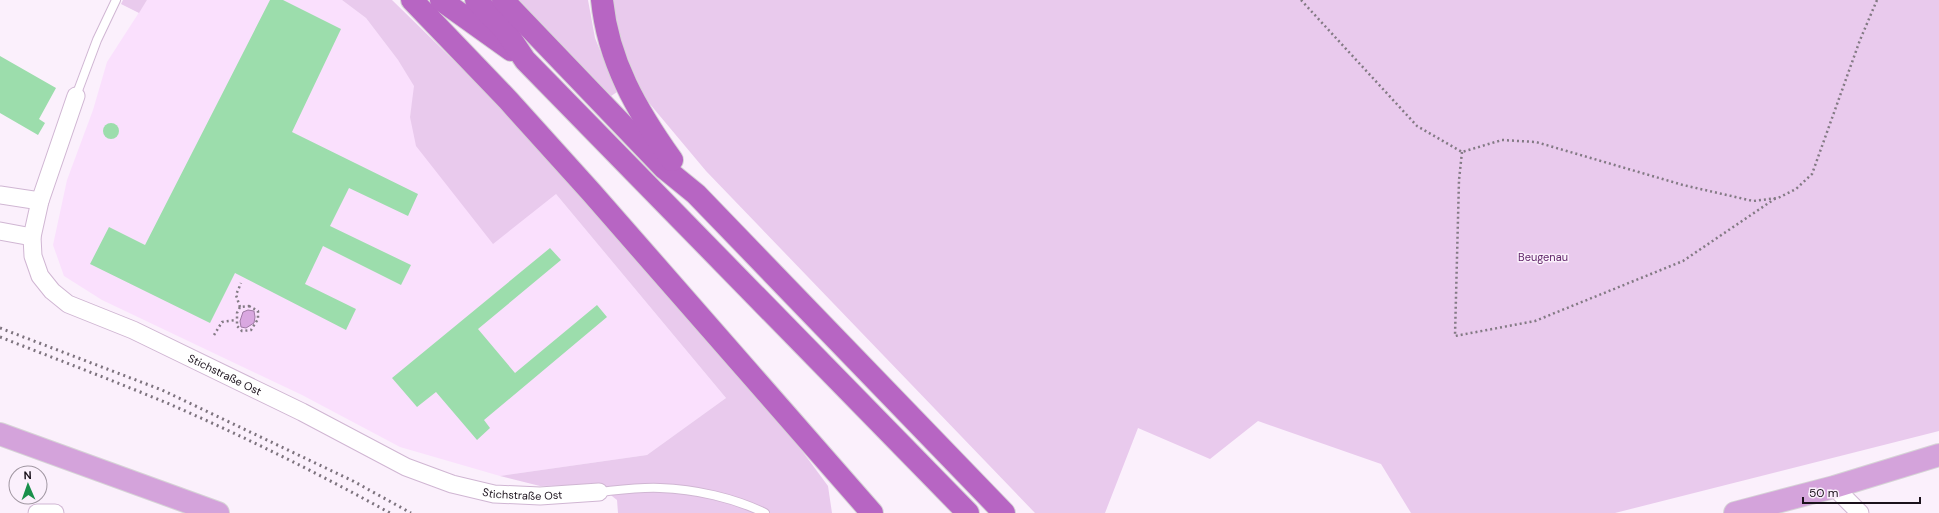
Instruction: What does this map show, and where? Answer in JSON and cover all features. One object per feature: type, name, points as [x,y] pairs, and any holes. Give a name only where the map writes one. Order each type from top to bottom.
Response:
[{"type":"highway","points":[[412,0],[508,100],[592,192],[872,513]]},
{"type":"highway","points":[[441,0],[525,60],[968,513]]},
{"type":"highway","points":[[476,0],[505,30],[525,60]]},
{"type":"highway","points":[[503,0],[664,168],[696,194],[1004,513]]},
{"type":"highway","points":[[602,0],[604,23],[615,60],[629,94],[653,133],[696,194]]},
{"type":"main road","points":[[0,434],[218,513]]},
{"type":"main road","points":[[1735,513],[1834,487],[1939,455]]},
{"type":"street","name":"Stichstraße Ost","points":[[76,96],[40,201],[32,237],[33,256],[40,276],[52,291],[68,304],[140,334],[302,412],[406,467],[452,484],[494,494],[540,496],[599,492]]},
{"type":"street","points":[[0,195],[40,201]]},
{"type":"street","points":[[0,231],[32,237]]},
{"type":"street","points":[[1834,487],[1860,513]]},
{"type":"street","points":[[37,513],[55,513]]},
{"type":"lane","points":[[76,96],[97,40],[116,0]]},
{"type":"lane","points":[[599,492],[660,488],[710,495],[752,507],[765,513]]},
{"type":"path","points":[[1301,0],[1417,126],[1462,152],[1502,140],[1536,142],[1704,190],[1753,201],[1778,198]]},
{"type":"path","points":[[1462,152],[1459,180],[1456,336],[1535,321],[1683,262],[1778,198],[1796,190],[1812,174],[1860,40],[1877,0]]},
{"type":"path","points":[[240,307],[249,306],[258,311],[258,319],[251,330],[242,331],[237,326],[237,313],[240,307],[236,295],[241,283]]},
{"type":"path","points":[[214,335],[222,322],[236,320]]},
{"type":"shaded area","points":[[147,0],[342,0],[366,18],[398,60],[415,86],[410,117],[556,194],[726,398],[647,455],[500,476],[400,447],[302,395],[102,300],[64,276],[53,245],[67,180],[93,110],[107,62]]},
{"type":"shaded area","points":[[248,310],[254,311],[254,323],[246,328],[241,327],[240,321],[243,312]]},
{"type":"green space","points":[[123,0],[147,0],[139,13],[121,4]]},
{"type":"green space","points":[[342,0],[392,0],[479,85],[571,184],[794,440],[828,486],[832,513],[618,513],[617,500],[598,485],[540,486],[500,476],[647,455],[726,398],[556,194],[493,244],[416,146],[410,117],[414,86],[398,60],[366,18]]},
{"type":"green space","points":[[519,0],[588,0],[595,38],[617,92],[611,96]]},
{"type":"green space","name":"Beugenau","points":[[612,0],[1939,0],[1939,431],[1615,513],[1411,513],[1381,464],[1258,421],[1210,459],[1138,428],[1105,513],[1035,513],[706,171],[644,97],[617,33]]},
{"type":"building","points":[[270,0],[283,0],[341,29],[292,132],[418,194],[408,216],[349,188],[330,226],[411,265],[401,285],[323,246],[305,284],[356,309],[346,330],[235,273],[210,323],[90,264],[109,227],[145,245]]},
{"type":"building","points":[[0,56],[56,88],[39,119],[45,123],[38,135],[0,113]]},
{"type":"building","points":[[111,123],[117,125],[119,131],[117,137],[111,139],[105,137],[103,131],[105,125]]},
{"type":"building","points":[[550,248],[561,260],[478,329],[515,373],[597,305],[607,317],[484,420],[490,428],[477,440],[436,392],[417,407],[392,378]]},
{"type":"railway","points":[[0,328],[162,390],[353,481],[411,513]]},
{"type":"railway","points":[[0,337],[167,403],[308,469],[390,513]]}]
